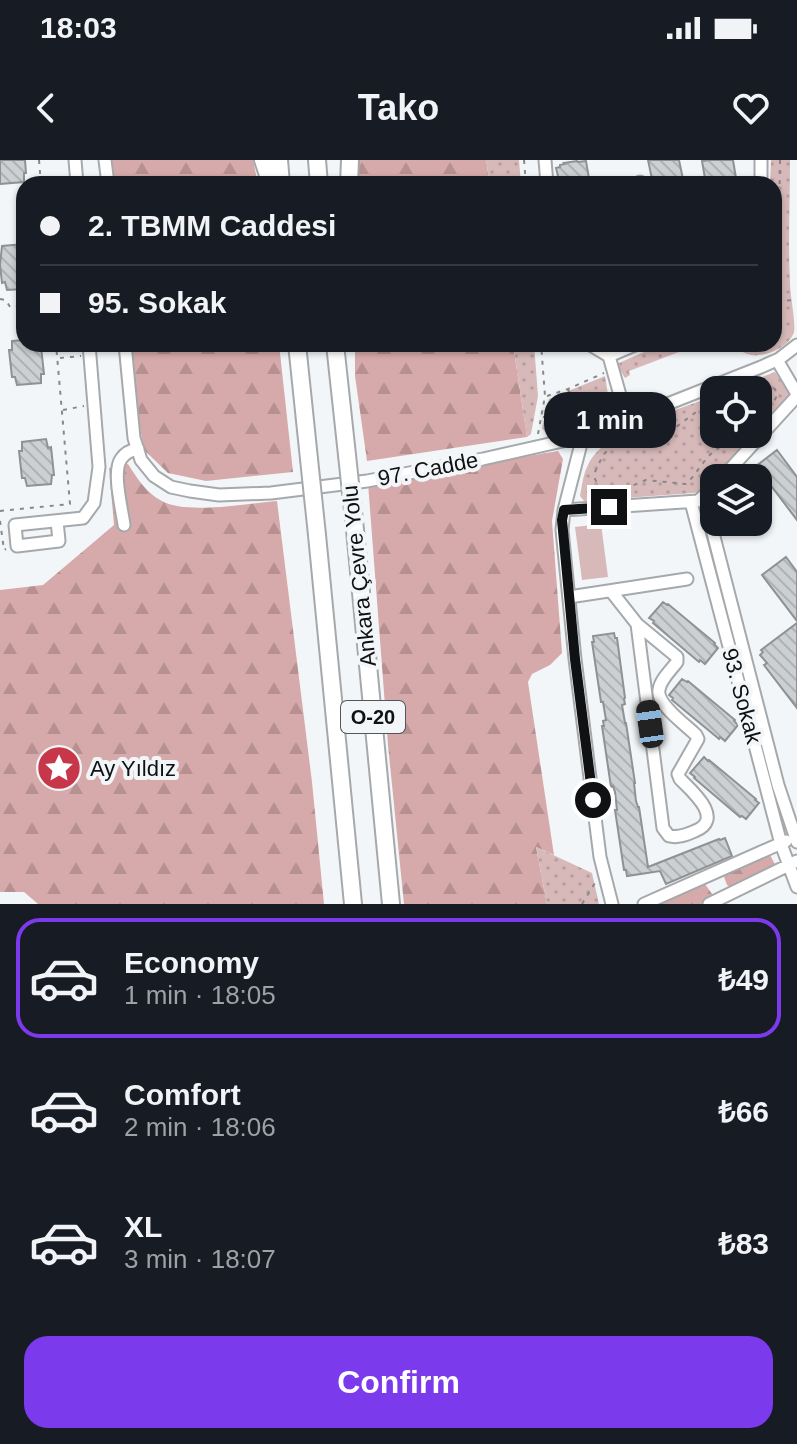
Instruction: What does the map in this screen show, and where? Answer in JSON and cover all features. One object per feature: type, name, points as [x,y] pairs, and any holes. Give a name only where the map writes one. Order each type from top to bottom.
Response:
[{"type":"highway","name":"Ankara Çevre Yolu","points":[[298,352],[353,904]]},
{"type":"highway","name":"Ankara Çevre Yolu","points":[[338,352],[391,904]]},
{"type":"street","name":"97. Cadde","points":[[778,360],[797,345]]},
{"type":"street","points":[[57,521],[59,541],[17,546],[15,525],[83,518],[94,503],[99,467],[90,352]]},
{"type":"street","name":"97. Cadde","points":[[126,352],[134,438],[141,460],[154,476],[171,487],[219,495],[271,493],[367,481],[583,436],[778,360],[797,356]]},
{"type":"street","points":[[602,352],[609,356],[627,420]]},
{"type":"street","points":[[609,356],[618,352]]},
{"type":"street","points":[[735,464],[797,395],[778,360]]},
{"type":"street","points":[[583,436],[564,510],[562,530],[600,857],[612,904]]},
{"type":"street","points":[[124,525],[118,467],[123,456],[138,449]]},
{"type":"street","points":[[564,510],[700,500]]},
{"type":"street","name":"93. Sokak","points":[[691,502],[781,844],[793,864],[797,887]]},
{"type":"street","name":"93. Sokak","points":[[714,536],[778,785],[796,838]]},
{"type":"street","points":[[569,597],[687,579]]},
{"type":"street","points":[[611,591],[637,624],[677,657],[677,662],[659,686],[659,697],[698,739],[678,774],[704,804],[706,818],[700,830],[679,837],[669,836],[663,828],[637,624]]},
{"type":"street","points":[[733,666],[746,662]]},
{"type":"street","points":[[644,904],[796,838]]},
{"type":"street","points":[[709,904],[793,864]]},
{"type":"path","points":[[0,299],[6,300],[10,307],[16,307]]},
{"type":"path","points":[[0,511],[70,504],[57,352]]},
{"type":"path","points":[[57,359],[83,352]]},
{"type":"path","points":[[535,447],[545,396],[542,352]]},
{"type":"path","points":[[545,396],[613,369]]},
{"type":"path","points":[[772,387],[777,396],[772,404]]},
{"type":"path","points":[[568,389],[577,402]]},
{"type":"path","points":[[555,415],[577,402],[593,402],[619,394]]},
{"type":"path","points":[[541,417],[579,415],[593,402]]},
{"type":"path","points":[[62,410],[94,404]]},
{"type":"path","points":[[700,410],[672,430],[633,436],[612,446],[603,455],[595,479],[607,495],[646,480],[686,484],[719,448]]},
{"type":"path","points":[[0,521],[4,550],[17,546]]},
{"type":"path","points":[[582,904],[593,885],[605,875]]},
{"type":"shaded area","points":[[486,160],[519,160],[520,176],[489,176]]},
{"type":"shaded area","points":[[771,160],[790,160],[789,268],[794,332],[782,346],[782,176],[770,176]]},
{"type":"shaded area","points":[[514,352],[535,352],[538,396],[531,434],[527,437]]},
{"type":"shaded area","points":[[644,352],[679,352],[629,371],[630,375],[625,378],[619,363]]},
{"type":"shaded area","points":[[744,352],[770,352],[760,355]]},
{"type":"shaded area","points":[[775,372],[790,395],[772,415],[772,376],[765,376]]},
{"type":"shaded area","points":[[605,376],[610,407],[604,413],[580,425],[545,432],[542,428],[549,399]]},
{"type":"shaded area","points":[[700,401],[700,448],[742,448],[727,464],[700,464],[700,491],[584,501],[580,496],[584,476],[597,452],[626,431]]},
{"type":"shaded area","points":[[601,524],[608,577],[582,580],[575,527]]},
{"type":"shaded area","points":[[536,847],[592,873],[599,904],[547,904]]},
{"type":"green space","points":[[110,160],[253,160],[256,176],[112,176]]},
{"type":"green space","points":[[357,160],[486,160],[489,176],[356,176]]},
{"type":"green space","points":[[131,352],[280,352],[293,472],[206,481],[168,473],[144,450]]},
{"type":"green space","points":[[355,352],[514,352],[527,437],[367,461],[355,376]]},
{"type":"green space","points":[[558,451],[563,459],[552,521],[562,653],[550,665],[532,674],[528,682],[554,855],[536,847],[547,904],[404,904],[368,483]]},
{"type":"green space","points":[[128,464],[151,494],[173,505],[202,508],[277,501],[324,904],[38,904],[24,892],[0,892],[0,590],[43,585],[114,525],[109,468]]},
{"type":"green space","points":[[770,855],[776,866],[732,888],[727,885],[724,877],[727,873]]},
{"type":"green space","points":[[705,884],[712,898],[701,904],[658,904]]},
{"type":"building","points":[[0,160],[25,160],[24,176],[16,176],[16,183],[0,184]]},
{"type":"building","points":[[648,160],[679,160],[682,176],[651,176]]},
{"type":"building","points":[[733,160],[736,176],[705,176],[702,161]]},
{"type":"building","points":[[586,161],[589,176],[558,176],[556,168],[564,163]]},
{"type":"building","points":[[16,245],[16,289],[7,290],[5,282],[2,283],[2,246]]},
{"type":"building","points":[[12,341],[16,341],[16,352],[42,352],[44,374],[41,374],[41,383],[17,385],[15,377],[12,377],[9,350],[12,350]]},
{"type":"building","points":[[46,439],[48,448],[51,447],[54,475],[51,484],[27,486],[25,478],[22,478],[19,451],[22,451],[22,442]]},
{"type":"building","points":[[777,450],[797,477],[797,520],[772,487],[772,464],[759,464]]},
{"type":"building","points":[[786,557],[797,572],[797,621],[762,575]]},
{"type":"building","points":[[663,602],[715,643],[718,648],[705,664],[649,618]]},
{"type":"building","points":[[797,623],[797,708],[764,665],[767,663],[760,655],[761,650]]},
{"type":"building","points":[[614,633],[625,698],[622,705],[648,867],[725,838],[732,856],[666,884],[660,871],[627,876],[624,870],[615,792],[611,787],[602,726],[606,720],[592,642],[593,636]]},
{"type":"building","points":[[682,679],[735,720],[738,725],[725,741],[672,700],[669,695]]},
{"type":"building","points":[[704,757],[759,803],[746,819],[690,773]]},
{"type":"place","name":"Ay Yıldız","points":[[59,768]]},
{"type":"route","points":[[593,800],[562,520],[564,510],[609,507]]}]
